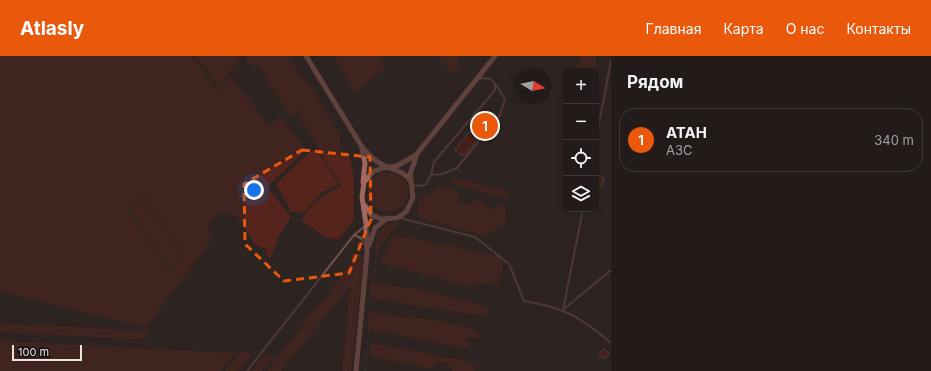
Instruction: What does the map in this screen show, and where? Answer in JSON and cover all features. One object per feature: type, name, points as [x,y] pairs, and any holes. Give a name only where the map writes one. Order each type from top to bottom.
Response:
[{"type":"main road","points":[[306,56],[362,147],[372,158],[387,167],[401,171],[411,183]]},
{"type":"main road","points":[[364,203],[369,211],[377,217],[386,219],[397,218],[406,212],[412,203],[413,192],[411,183],[411,168],[416,155],[495,56]]},
{"type":"main road","points":[[356,371],[367,254],[366,224],[362,191],[365,169],[362,147]]},
{"type":"main road","points":[[362,191],[364,182],[370,174],[378,169],[397,166],[416,155]]},
{"type":"main road","points":[[367,254],[375,228],[386,219]]},
{"type":"lane","points":[[599,124],[611,62]]},
{"type":"lane","points":[[432,175],[442,174],[457,168],[500,115],[505,99],[495,84],[491,79],[483,78],[474,82]]},
{"type":"lane","points":[[411,183],[420,186],[426,184],[432,175],[434,162],[495,90],[495,84]]},
{"type":"lane","points":[[563,310],[581,212]]},
{"type":"lane","points":[[247,371],[354,235],[366,224],[377,217]]},
{"type":"lane","points":[[397,218],[475,237],[509,264],[524,301],[563,310],[594,329],[611,343]]},
{"type":"lane","points":[[354,235],[361,238],[367,254]]},
{"type":"lane","points":[[563,310],[611,270]]},
{"type":"path","points":[[346,371],[359,242]]},
{"type":"path","points":[[365,371],[377,245]]},
{"type":"highlighted area","points":[[302,150],[370,157],[371,219],[349,273],[284,281],[245,244],[244,184]]},
{"type":"shaded area","points":[[0,56],[193,56],[216,90],[231,77],[269,125],[281,116],[306,150],[267,187],[291,217],[279,236],[270,259],[266,255],[268,250],[255,245],[238,217],[218,213],[207,229],[212,240],[146,328],[0,291]],"holes":[[[143,196],[183,255],[171,273],[128,210]]]},
{"type":"shaded area","points":[[196,56],[242,56],[218,88]]},
{"type":"shaded area","points":[[247,56],[288,56],[305,82],[308,82],[341,136],[340,145],[343,151],[349,153],[354,177],[354,220],[338,240],[325,237],[302,221],[305,214],[313,204],[323,196],[341,186],[298,115],[305,108],[293,92],[304,108],[291,117],[258,65],[252,66],[245,61]]},
{"type":"shaded area","points":[[334,56],[379,56],[386,67],[355,93]]},
{"type":"shaded area","points":[[437,56],[459,56],[458,61],[460,64],[453,74]]},
{"type":"shaded area","points":[[580,56],[597,56],[595,68],[578,68]]},
{"type":"shaded area","points":[[317,149],[338,184],[321,193],[303,213],[291,211],[276,184],[311,151]]},
{"type":"shaded area","points":[[392,172],[399,175],[405,181],[408,192],[407,200],[399,209],[392,212],[384,212],[377,209],[369,200],[368,188],[371,181],[380,173]]},
{"type":"shaded area","points":[[455,178],[507,191],[509,195],[507,199],[453,184],[452,180]]},
{"type":"shaded area","points":[[439,186],[453,189],[458,195],[458,203],[471,204],[478,199],[494,210],[502,203],[505,205],[505,222],[503,225],[486,236],[421,219],[418,212],[419,201],[424,195],[432,193]]},
{"type":"shaded area","points":[[143,198],[182,255],[171,271],[130,210]]},
{"type":"shaded area","points":[[395,222],[397,224],[375,255],[376,235],[388,223]]},
{"type":"shaded area","points":[[397,235],[502,257],[503,271],[499,282],[470,286],[380,263],[392,238]]},
{"type":"shaded area","points":[[352,254],[360,254],[364,258],[351,371],[342,371],[350,286],[281,371],[267,371],[351,264]]},
{"type":"shaded area","points":[[371,281],[407,288],[416,288],[489,307],[487,312],[479,316],[375,299],[370,295]]},
{"type":"shaded area","points":[[368,312],[432,320],[473,328],[480,334],[479,339],[465,337],[469,346],[464,348],[368,329]]},
{"type":"shaded area","points":[[0,323],[146,331],[147,340],[0,332]]},
{"type":"shaded area","points":[[0,341],[235,353],[221,371],[0,371]]},
{"type":"shaded area","points":[[377,344],[463,360],[475,366],[475,371],[452,371],[449,364],[437,363],[432,369],[370,356],[370,345]]},
{"type":"shaded area","points":[[242,350],[252,355],[239,371],[225,371]]},
{"type":"shaded area","points":[[264,354],[274,356],[262,371],[251,371]]},
{"type":"building","points":[[470,131],[478,138],[463,156],[455,150]]},
{"type":"building","points":[[599,177],[604,178],[602,187],[599,186]]},
{"type":"building","points":[[604,349],[609,353],[604,359],[599,355]]},
{"type":"place","name":"АТАН","points":[[485,126]]}]
